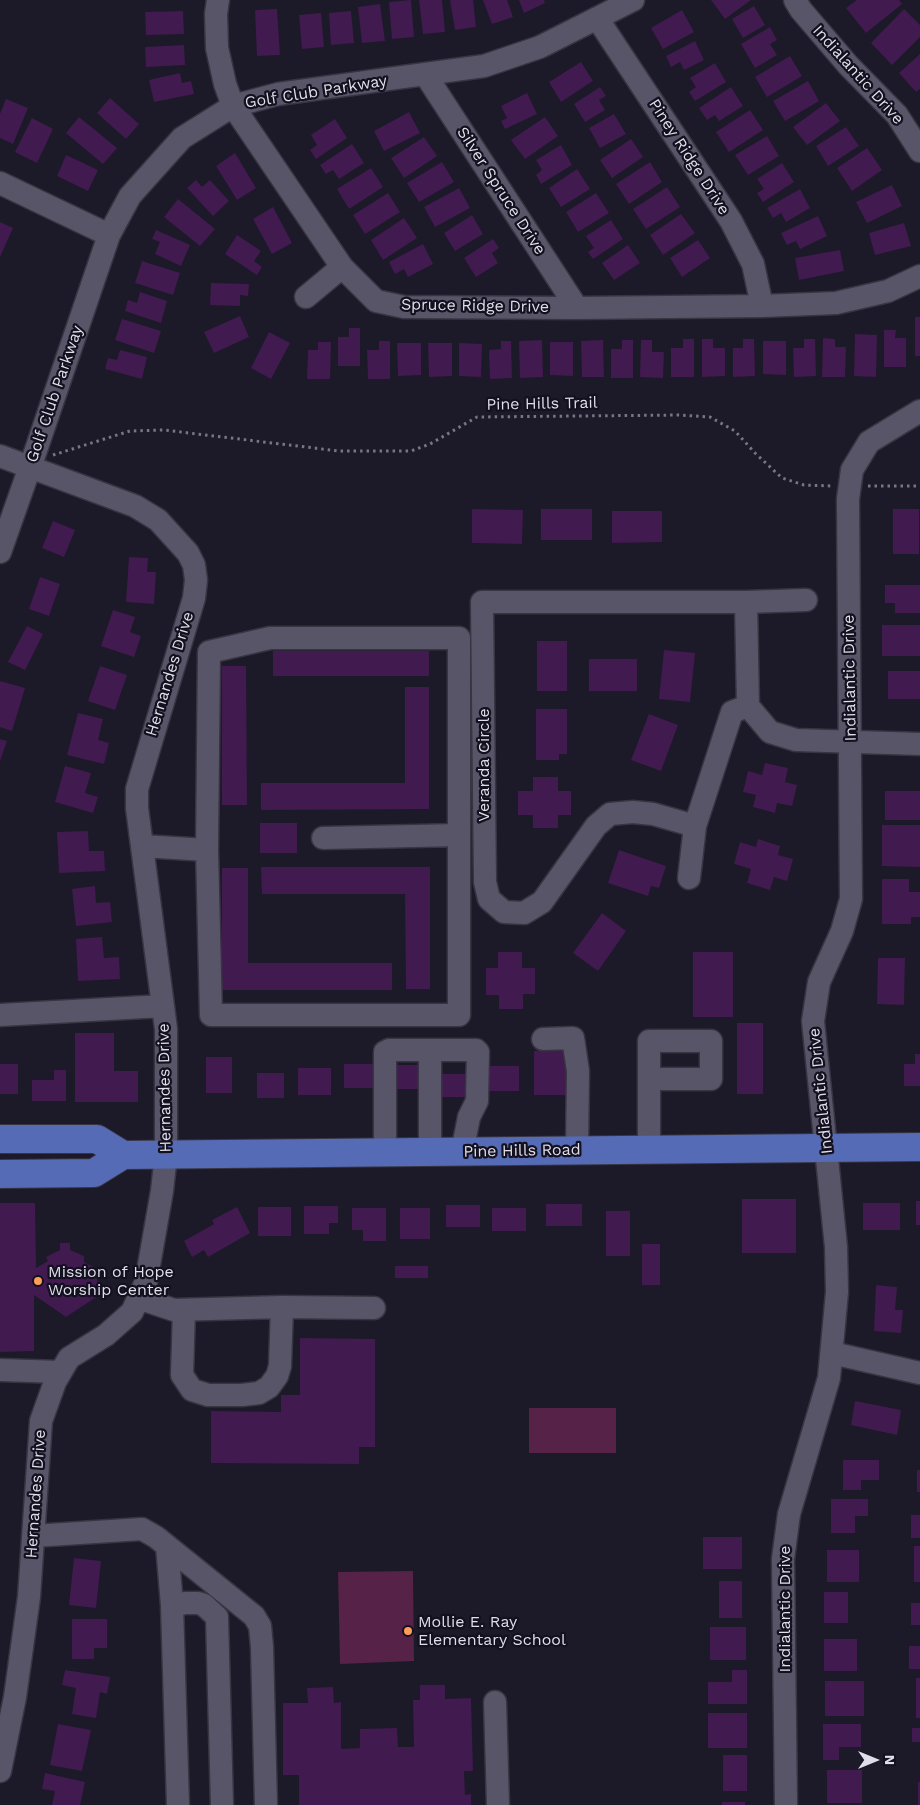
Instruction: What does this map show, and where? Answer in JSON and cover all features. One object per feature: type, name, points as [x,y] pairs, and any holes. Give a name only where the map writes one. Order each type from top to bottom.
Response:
[{"type":"main road","points":[[0,1139],[97,1138],[123,1156]]},
{"type":"main road","name":"Pine Hills Road","points":[[0,1174],[94,1173],[123,1156],[920,1147]]},
{"type":"street","name":"Spruce Ridge Drive","points":[[218,0],[216,14],[218,48],[224,84],[233,106],[342,267],[376,301],[404,307],[577,308],[762,306],[836,303],[888,291],[920,276]]},
{"type":"street","name":"Golf Club Parkway","points":[[0,552],[108,236],[130,196],[182,138],[233,106],[278,94],[484,66],[540,47],[633,0]]},
{"type":"street","name":"Indialantic Drive","points":[[795,0],[801,10],[848,65],[897,115],[920,151]]},
{"type":"street","name":"Piney Ridge Drive","points":[[597,18],[731,221],[753,264],[762,306]]},
{"type":"street","name":"Silver Spruce Drive","points":[[425,74],[577,308]]},
{"type":"street","points":[[0,182],[108,236]]},
{"type":"street","points":[[306,297],[342,267]]},
{"type":"street","name":"Indialantic Drive","points":[[786,1805],[784,1552],[789,1514],[828,1378],[832,1353],[837,1273],[827,1148],[813,1021],[819,982],[842,931],[851,899],[848,499],[852,470],[869,442],[920,410]]},
{"type":"street","name":"Hernandes Drive","points":[[0,456],[135,506],[151,515],[174,536],[188,553],[194,565],[196,580],[194,598],[142,770],[138,789],[137,808],[166,1029],[166,1155],[162,1191],[146,1282],[132,1312],[106,1335],[68,1358],[55,1382],[41,1422],[29,1597],[15,1697],[0,1772]]},
{"type":"street","points":[[806,600],[746,602],[748,706],[770,732],[796,740],[920,744]]},
{"type":"street","name":"Veranda Circle","points":[[695,826],[653,814],[633,812],[610,814],[596,826],[542,902],[524,913],[504,912],[488,900],[485,882],[482,602],[746,602]]},
{"type":"street","points":[[270,638],[459,638],[459,1015],[211,1015],[207,850],[209,652],[270,638]]},
{"type":"street","points":[[689,878],[695,826],[732,712],[748,706]]},
{"type":"street","points":[[323,838],[459,835]]},
{"type":"street","points":[[142,846],[207,850]]},
{"type":"street","points":[[0,1015],[163,1006]]},
{"type":"street","points":[[543,1039],[573,1038],[578,1071],[578,1151]]},
{"type":"street","points":[[649,1079],[711,1079],[711,1041],[649,1041],[649,1079],[649,1150]]},
{"type":"street","points":[[385,1153],[385,1052],[389,1050],[476,1050],[478,1052],[477,1101],[469,1117],[462,1152]]},
{"type":"street","points":[[430,1050],[430,1152]]},
{"type":"street","points":[[138,1298],[174,1310],[282,1307],[374,1308]]},
{"type":"street","points":[[184,1310],[182,1375],[192,1390],[208,1395],[242,1396],[259,1393],[269,1387],[277,1376],[280,1366],[282,1307]]},
{"type":"street","points":[[832,1353],[920,1373]]},
{"type":"street","points":[[0,1370],[60,1372]]},
{"type":"street","points":[[33,1536],[142,1529],[168,1546],[254,1616],[260,1626],[266,1805]]},
{"type":"street","points":[[168,1546],[172,1605],[178,1805]]},
{"type":"street","points":[[172,1605],[198,1603],[204,1605],[217,1617],[222,1805]]},
{"type":"street","points":[[495,1702],[498,1805]]},
{"type":"path","name":"Pine Hills Trail","points":[[53,455],[130,431],[164,430],[339,451],[411,451],[430,444],[478,417],[678,415],[710,417],[735,431],[782,478],[804,485],[839,486]]},
{"type":"path","points":[[864,486],[920,486]]},
{"type":"shaded area","points":[[529,1408],[616,1408],[616,1453],[529,1453]]},
{"type":"shaded area","points":[[413,1571],[414,1661],[340,1664],[338,1572]]},
{"type":"building","points":[[411,0],[414,37],[392,39],[389,2]]},
{"type":"building","points":[[419,0],[442,0],[445,32],[423,34]]},
{"type":"building","points":[[450,0],[473,0],[476,27],[455,30]]},
{"type":"building","points":[[483,0],[507,0],[513,17],[492,24]]},
{"type":"building","points":[[519,0],[544,0],[545,3],[524,13]]},
{"type":"building","points":[[711,0],[751,0],[725,19]]},
{"type":"building","points":[[857,0],[899,0],[902,4],[866,33],[846,8]]},
{"type":"building","points":[[380,4],[385,41],[362,43],[358,7]]},
{"type":"building","points":[[754,6],[765,25],[743,38],[732,19]]},
{"type":"building","points":[[277,9],[280,55],[257,56],[255,10]]},
{"type":"building","points":[[904,9],[920,25],[920,37],[892,65],[871,43]]},
{"type":"building","points":[[682,10],[694,32],[663,49],[651,28]]},
{"type":"building","points":[[183,11],[184,34],[146,35],[145,12]]},
{"type":"building","points":[[351,11],[354,43],[331,45],[329,13]]},
{"type":"building","points":[[321,13],[324,47],[302,49],[299,15]]},
{"type":"building","points":[[770,27],[777,40],[770,44],[777,55],[755,68],[741,44]]},
{"type":"building","points":[[695,41],[704,60],[684,70],[680,62],[671,67],[666,56]]},
{"type":"building","points":[[184,45],[185,65],[146,67],[145,47]]},
{"type":"building","points":[[920,54],[920,89],[916,92],[899,73]]},
{"type":"building","points":[[790,56],[802,76],[767,97],[755,77]]},
{"type":"building","points":[[581,62],[593,81],[561,102],[549,82]]},
{"type":"building","points":[[715,63],[726,82],[695,101],[689,92],[696,87],[690,78]]},
{"type":"building","points":[[180,73],[182,83],[191,81],[194,94],[154,102],[149,80]]},
{"type":"building","points":[[808,81],[819,101],[785,121],[773,101]]},
{"type":"building","points":[[600,87],[606,96],[599,100],[605,110],[585,122],[574,104]]},
{"type":"building","points":[[731,87],[743,106],[719,121],[715,115],[707,120],[699,108]]},
{"type":"building","points":[[527,93],[537,114],[505,129],[501,121],[507,118],[501,106]]},
{"type":"building","points":[[110,98],[139,124],[126,139],[97,113]]},
{"type":"building","points":[[6,99],[28,108],[13,144],[0,138],[0,114]]},
{"type":"building","points":[[826,103],[840,121],[807,145],[793,127]]},
{"type":"building","points":[[750,110],[763,130],[729,152],[716,132]]},
{"type":"building","points":[[409,112],[420,133],[384,151],[374,131]]},
{"type":"building","points":[[614,114],[626,134],[600,148],[589,128]]},
{"type":"building","points":[[79,117],[117,148],[103,164],[66,133]]},
{"type":"building","points":[[545,117],[558,136],[525,159],[511,140]]},
{"type":"building","points":[[32,118],[53,129],[37,163],[15,152]]},
{"type":"building","points":[[335,119],[347,138],[316,159],[310,150],[317,145],[311,135]]},
{"type":"building","points":[[846,127],[859,146],[828,166],[816,146]]},
{"type":"building","points":[[767,136],[779,156],[748,175],[735,155]]},
{"type":"building","points":[[424,137],[437,156],[404,178],[391,158]]},
{"type":"building","points":[[631,139],[643,157],[612,178],[600,160]]},
{"type":"building","points":[[352,144],[364,163],[339,179],[333,170],[326,174],[320,165]]},
{"type":"building","points":[[561,145],[572,165],[541,184],[536,175],[542,170],[536,160]]},
{"type":"building","points":[[867,148],[882,170],[852,191],[837,168]]},
{"type":"building","points":[[235,153],[256,188],[237,200],[216,166]]},
{"type":"building","points":[[66,155],[98,170],[88,191],[57,176]]},
{"type":"building","points":[[442,162],[454,182],[419,202],[407,183]]},
{"type":"building","points":[[650,162],[662,182],[629,204],[616,184]]},
{"type":"building","points":[[782,163],[794,182],[763,202],[757,193],[764,189],[757,179]]},
{"type":"building","points":[[371,168],[383,187],[349,209],[337,189]]},
{"type":"building","points":[[577,169],[590,189],[561,207],[549,188]]},
{"type":"building","points":[[196,180],[202,187],[210,180],[229,201],[213,216],[187,188]]},
{"type":"building","points":[[892,185],[902,206],[867,223],[856,202]]},
{"type":"building","points":[[667,187],[680,207],[646,229],[633,209]]},
{"type":"building","points":[[459,188],[470,208],[435,227],[424,207]]},
{"type":"building","points":[[800,189],[810,208],[786,222],[781,213],[773,218],[767,208]]},
{"type":"building","points":[[388,193],[400,212],[365,234],[353,215]]},
{"type":"building","points":[[596,193],[609,213],[578,232],[566,212]]},
{"type":"building","points":[[178,199],[215,229],[200,246],[164,217]]},
{"type":"building","points":[[273,207],[292,243],[272,254],[253,219]]},
{"type":"building","points":[[681,214],[695,233],[663,255],[650,235]]},
{"type":"building","points":[[472,215],[483,234],[455,251],[444,233]]},
{"type":"building","points":[[818,216],[827,236],[800,249],[796,241],[787,245],[781,233]]},
{"type":"building","points":[[404,218],[417,238],[383,260],[371,240]]},
{"type":"building","points":[[611,220],[623,239],[593,259],[588,252],[594,248],[586,236]]},
{"type":"building","points":[[0,222],[13,228],[0,257]]},
{"type":"building","points":[[904,223],[911,246],[875,255],[869,233]]},
{"type":"building","points":[[156,230],[190,245],[181,266],[155,254],[160,242],[152,239]]},
{"type":"building","points":[[237,235],[261,251],[254,261],[262,267],[257,275],[225,254]]},
{"type":"building","points":[[493,239],[499,248],[492,253],[498,263],[476,277],[464,258]]},
{"type":"building","points":[[698,240],[710,258],[682,277],[670,258]]},
{"type":"building","points":[[423,244],[433,264],[408,277],[404,269],[395,274],[389,262]]},
{"type":"building","points":[[628,245],[640,263],[614,280],[602,263]]},
{"type":"building","points":[[840,250],[844,271],[799,280],[795,258]]},
{"type":"building","points":[[142,261],[180,273],[173,295],[135,283]]},
{"type":"building","points":[[211,283],[249,284],[248,296],[240,295],[240,306],[210,305]]},
{"type":"building","points":[[140,292],[167,301],[161,323],[125,311],[128,300],[137,303]]},
{"type":"building","points":[[240,316],[249,337],[214,353],[204,332]]},
{"type":"building","points":[[915,317],[920,317],[920,356],[915,356]]},
{"type":"building","points":[[122,319],[161,331],[154,353],[115,340]]},
{"type":"building","points":[[349,328],[360,328],[360,366],[338,366],[338,337],[349,337]]},
{"type":"building","points":[[884,330],[896,330],[895,338],[906,338],[906,367],[884,367]]},
{"type":"building","points":[[269,332],[290,343],[271,379],[251,368]]},
{"type":"building","points":[[855,334],[877,335],[876,377],[854,376]]},
{"type":"building","points":[[823,338],[835,339],[835,347],[846,347],[845,377],[822,377]]},
{"type":"building","points":[[683,339],[694,339],[694,377],[671,377],[671,348],[683,348]]},
{"type":"building","points":[[702,339],[713,339],[713,348],[725,348],[725,376],[702,377]]},
{"type":"building","points":[[743,339],[754,339],[755,376],[733,377],[733,348],[743,348]]},
{"type":"building","points":[[804,339],[815,339],[816,376],[794,377],[793,348],[804,348]]},
{"type":"building","points":[[542,340],[543,377],[520,378],[519,341]]},
{"type":"building","points":[[603,340],[604,377],[582,377],[581,341]]},
{"type":"building","points":[[622,340],[633,340],[633,378],[611,378],[611,349],[622,349]]},
{"type":"building","points":[[641,340],[652,340],[652,352],[664,352],[663,378],[640,377]]},
{"type":"building","points":[[379,341],[390,341],[390,379],[368,379],[367,350],[379,350]]},
{"type":"building","points":[[501,341],[511,341],[512,378],[490,379],[489,350],[501,349]]},
{"type":"building","points":[[763,341],[786,341],[786,375],[763,374]]},
{"type":"building","points":[[318,342],[331,342],[330,379],[307,379],[308,350],[318,350]]},
{"type":"building","points":[[550,342],[573,342],[573,376],[550,375]]},
{"type":"building","points":[[397,343],[421,343],[421,375],[398,376]]},
{"type":"building","points":[[428,343],[452,343],[452,376],[429,377]]},
{"type":"building","points":[[459,343],[482,344],[481,377],[459,376]]},
{"type":"building","points":[[120,350],[147,357],[142,379],[105,369],[108,358],[117,360]]},
{"type":"building","points":[[472,509],[523,510],[522,544],[472,543]]},
{"type":"building","points":[[541,509],[592,509],[592,540],[541,540]]},
{"type":"building","points":[[893,509],[919,509],[919,554],[893,554]]},
{"type":"building","points":[[612,511],[662,511],[662,542],[612,543]]},
{"type":"building","points":[[53,521],[75,530],[64,557],[42,548]]},
{"type":"building","points":[[129,557],[148,558],[147,572],[156,572],[154,604],[126,602]]},
{"type":"building","points":[[40,577],[60,584],[49,616],[29,609]]},
{"type":"building","points":[[885,585],[920,585],[920,613],[895,613],[895,603],[885,603]]},
{"type":"building","points":[[113,610],[135,617],[130,632],[141,636],[134,657],[101,646]]},
{"type":"building","points":[[882,625],[920,625],[920,656],[882,656]]},
{"type":"building","points":[[27,626],[43,634],[25,670],[8,662]]},
{"type":"building","points":[[537,641],[567,641],[567,691],[537,691]]},
{"type":"building","points":[[664,650],[695,653],[690,702],[659,699]]},
{"type":"building","points":[[273,651],[429,651],[429,676],[273,676]]},
{"type":"building","points":[[589,659],[637,659],[637,691],[589,691]]},
{"type":"building","points":[[100,666],[127,675],[115,710],[88,701]]},
{"type":"building","points":[[222,666],[246,666],[247,805],[222,805]]},
{"type":"building","points":[[888,671],[920,671],[920,699],[888,699]]},
{"type":"building","points":[[0,681],[25,688],[12,731],[0,727]]},
{"type":"building","points":[[405,687],[429,687],[429,809],[261,810],[261,783],[405,783]]},
{"type":"building","points":[[536,709],[567,709],[567,754],[559,754],[559,760],[536,760]]},
{"type":"building","points":[[78,713],[103,719],[98,740],[109,743],[104,764],[67,755]]},
{"type":"building","points":[[649,714],[678,725],[661,771],[631,760]]},
{"type":"building","points":[[0,739],[7,741],[0,761]]},
{"type":"building","points":[[765,763],[788,768],[785,782],[797,785],[792,806],[777,803],[775,813],[753,807],[756,795],[743,792],[748,771],[762,775]]},
{"type":"building","points":[[65,766],[91,773],[85,793],[98,797],[93,813],[55,802]]},
{"type":"building","points":[[533,777],[558,777],[558,791],[571,791],[571,815],[558,815],[558,828],[533,828],[533,815],[518,815],[518,791],[533,791]]},
{"type":"building","points":[[885,791],[920,791],[920,820],[885,820]]},
{"type":"building","points":[[260,823],[297,823],[297,853],[260,853]]},
{"type":"building","points":[[882,825],[920,825],[920,867],[882,866]]},
{"type":"building","points":[[88,831],[89,851],[104,851],[105,871],[59,873],[57,832]]},
{"type":"building","points":[[758,839],[780,846],[778,855],[793,859],[787,881],[774,877],[770,890],[747,883],[751,869],[734,864],[740,842],[756,847]]},
{"type":"building","points":[[619,850],[666,866],[659,888],[651,886],[648,896],[608,883]]},
{"type":"building","points":[[261,867],[430,867],[430,989],[406,989],[405,894],[262,894]]},
{"type":"building","points":[[222,868],[248,868],[248,963],[392,963],[392,990],[222,990]]},
{"type":"building","points":[[882,879],[909,879],[909,892],[920,892],[920,917],[911,917],[911,924],[882,924]]},
{"type":"building","points":[[95,886],[96,903],[110,902],[112,922],[76,926],[72,889]]},
{"type":"building","points":[[602,913],[626,931],[598,971],[573,953]]},
{"type":"building","points":[[102,937],[104,958],[119,957],[120,979],[78,981],[76,939]]},
{"type":"building","points":[[498,952],[522,952],[522,968],[535,968],[535,994],[523,994],[523,1009],[499,1009],[499,995],[486,995],[486,968],[498,968]]},
{"type":"building","points":[[693,952],[733,952],[733,1017],[693,1017]]},
{"type":"building","points":[[878,958],[905,958],[904,1005],[877,1004]]},
{"type":"building","points":[[737,1023],[763,1023],[763,1094],[737,1094]]},
{"type":"building","points":[[75,1033],[114,1033],[114,1071],[138,1071],[138,1102],[75,1102]]},
{"type":"building","points":[[534,1051],[566,1051],[566,1095],[534,1095]]},
{"type":"building","points":[[915,1054],[920,1054],[920,1086],[904,1086],[904,1064],[915,1064]]},
{"type":"building","points":[[206,1057],[232,1057],[232,1093],[206,1093]]},
{"type":"building","points":[[0,1064],[18,1064],[18,1094],[0,1094]]},
{"type":"building","points":[[344,1064],[378,1064],[378,1088],[344,1088]]},
{"type":"building","points":[[391,1065],[424,1065],[424,1089],[391,1089]]},
{"type":"building","points":[[486,1066],[519,1066],[519,1091],[486,1091]]},
{"type":"building","points":[[298,1068],[331,1068],[331,1095],[298,1095]]},
{"type":"building","points":[[54,1070],[66,1070],[66,1101],[32,1101],[32,1080],[54,1080]]},
{"type":"building","points":[[257,1073],[284,1073],[284,1098],[257,1098]]},
{"type":"building","points":[[439,1074],[471,1074],[471,1097],[439,1097]]},
{"type":"building","points":[[742,1199],[796,1199],[796,1253],[742,1253]]},
{"type":"building","points":[[916,1201],[920,1201],[920,1225],[916,1225]]},
{"type":"building","points":[[0,1203],[35,1203],[36,1268],[48,1261],[46,1257],[60,1250],[60,1243],[70,1243],[70,1250],[84,1256],[84,1262],[97,1269],[98,1296],[66,1317],[34,1295],[34,1351],[0,1352]]},
{"type":"building","points":[[863,1203],[900,1203],[900,1230],[863,1230]]},
{"type":"building","points":[[546,1204],[582,1204],[582,1226],[546,1226]]},
{"type":"building","points":[[446,1205],[480,1205],[480,1227],[446,1227]]},
{"type":"building","points":[[304,1206],[338,1206],[338,1223],[329,1223],[329,1234],[304,1234]]},
{"type":"building","points":[[237,1207],[250,1233],[208,1257],[204,1250],[192,1257],[184,1241],[214,1224],[212,1220]]},
{"type":"building","points":[[258,1207],[291,1207],[291,1236],[258,1236]]},
{"type":"building","points":[[352,1208],[386,1208],[386,1241],[363,1241],[363,1230],[352,1230]]},
{"type":"building","points":[[400,1208],[430,1208],[430,1239],[400,1239]]},
{"type":"building","points":[[492,1208],[526,1208],[526,1231],[492,1231]]},
{"type":"building","points":[[606,1211],[630,1211],[630,1256],[606,1256]]},
{"type":"building","points":[[642,1244],[660,1244],[660,1285],[642,1285]]},
{"type":"building","points":[[395,1266],[428,1266],[428,1278],[395,1278]]},
{"type":"building","points":[[876,1285],[897,1287],[895,1310],[903,1310],[901,1333],[874,1331]]},
{"type":"building","points":[[300,1338],[375,1339],[375,1447],[359,1447],[359,1464],[211,1463],[211,1411],[281,1412],[281,1395],[300,1395]]},
{"type":"building","points":[[855,1401],[901,1410],[897,1435],[851,1425]]},
{"type":"building","points":[[843,1460],[879,1460],[879,1480],[861,1480],[861,1490],[843,1490]]},
{"type":"building","points":[[917,1470],[920,1470],[920,1492],[917,1492]]},
{"type":"building","points":[[831,1499],[868,1499],[868,1516],[855,1516],[855,1533],[831,1533]]},
{"type":"building","points":[[911,1515],[920,1515],[920,1538],[911,1538]]},
{"type":"building","points":[[703,1537],[742,1537],[742,1569],[703,1569]]},
{"type":"building","points":[[914,1546],[920,1546],[920,1582],[914,1582]]},
{"type":"building","points":[[827,1550],[859,1550],[859,1582],[827,1582]]},
{"type":"building","points":[[74,1558],[101,1561],[96,1608],[69,1605]]},
{"type":"building","points":[[719,1581],[742,1581],[742,1618],[719,1618]]},
{"type":"building","points":[[824,1592],[848,1592],[848,1623],[824,1623]]},
{"type":"building","points":[[911,1603],[920,1603],[920,1625],[911,1625]]},
{"type":"building","points":[[72,1619],[107,1619],[107,1648],[94,1648],[94,1659],[72,1659]]},
{"type":"building","points":[[710,1627],[746,1627],[746,1660],[710,1660]]},
{"type":"building","points":[[824,1639],[857,1639],[857,1671],[824,1671]]},
{"type":"building","points":[[909,1646],[920,1646],[920,1669],[909,1669]]},
{"type":"building","points":[[65,1670],[110,1677],[107,1694],[100,1692],[96,1718],[72,1714],[76,1688],[62,1685]]},
{"type":"building","points":[[732,1670],[747,1670],[747,1704],[708,1704],[708,1682],[732,1682]]},
{"type":"building","points":[[916,1678],[920,1678],[920,1718],[916,1718]]},
{"type":"building","points":[[825,1681],[864,1681],[864,1716],[825,1716]]},
{"type":"building","points":[[420,1685],[445,1685],[445,1699],[471,1698],[473,1771],[464,1771],[465,1795],[471,1794],[471,1805],[299,1805],[299,1775],[283,1775],[283,1703],[308,1703],[307,1688],[333,1687],[334,1703],[341,1702],[341,1749],[360,1748],[360,1729],[397,1728],[398,1747],[414,1747],[413,1700],[420,1700]]},
{"type":"building","points":[[708,1713],[747,1713],[747,1748],[708,1748]]},
{"type":"building","points":[[58,1724],[91,1730],[82,1771],[50,1765]]},
{"type":"building","points":[[823,1724],[861,1724],[861,1747],[839,1747],[839,1760],[823,1760]]},
{"type":"building","points":[[912,1728],[920,1728],[920,1742],[912,1742]]},
{"type":"building","points":[[723,1755],[747,1755],[747,1791],[723,1791]]},
{"type":"building","points":[[827,1770],[862,1770],[862,1803],[827,1803]]},
{"type":"building","points":[[45,1773],[85,1782],[80,1805],[52,1805],[55,1791],[42,1789]]},
{"type":"building","points":[[918,1782],[920,1782],[920,1805],[918,1805]]},
{"type":"building","points":[[722,1802],[745,1802],[745,1805],[722,1805]]},
{"type":"place","name":"Mission of Hope Worship Center","points":[[38,1281]]},
{"type":"place","name":"Mollie E. Ray Elementary School","points":[[408,1631]]}]
